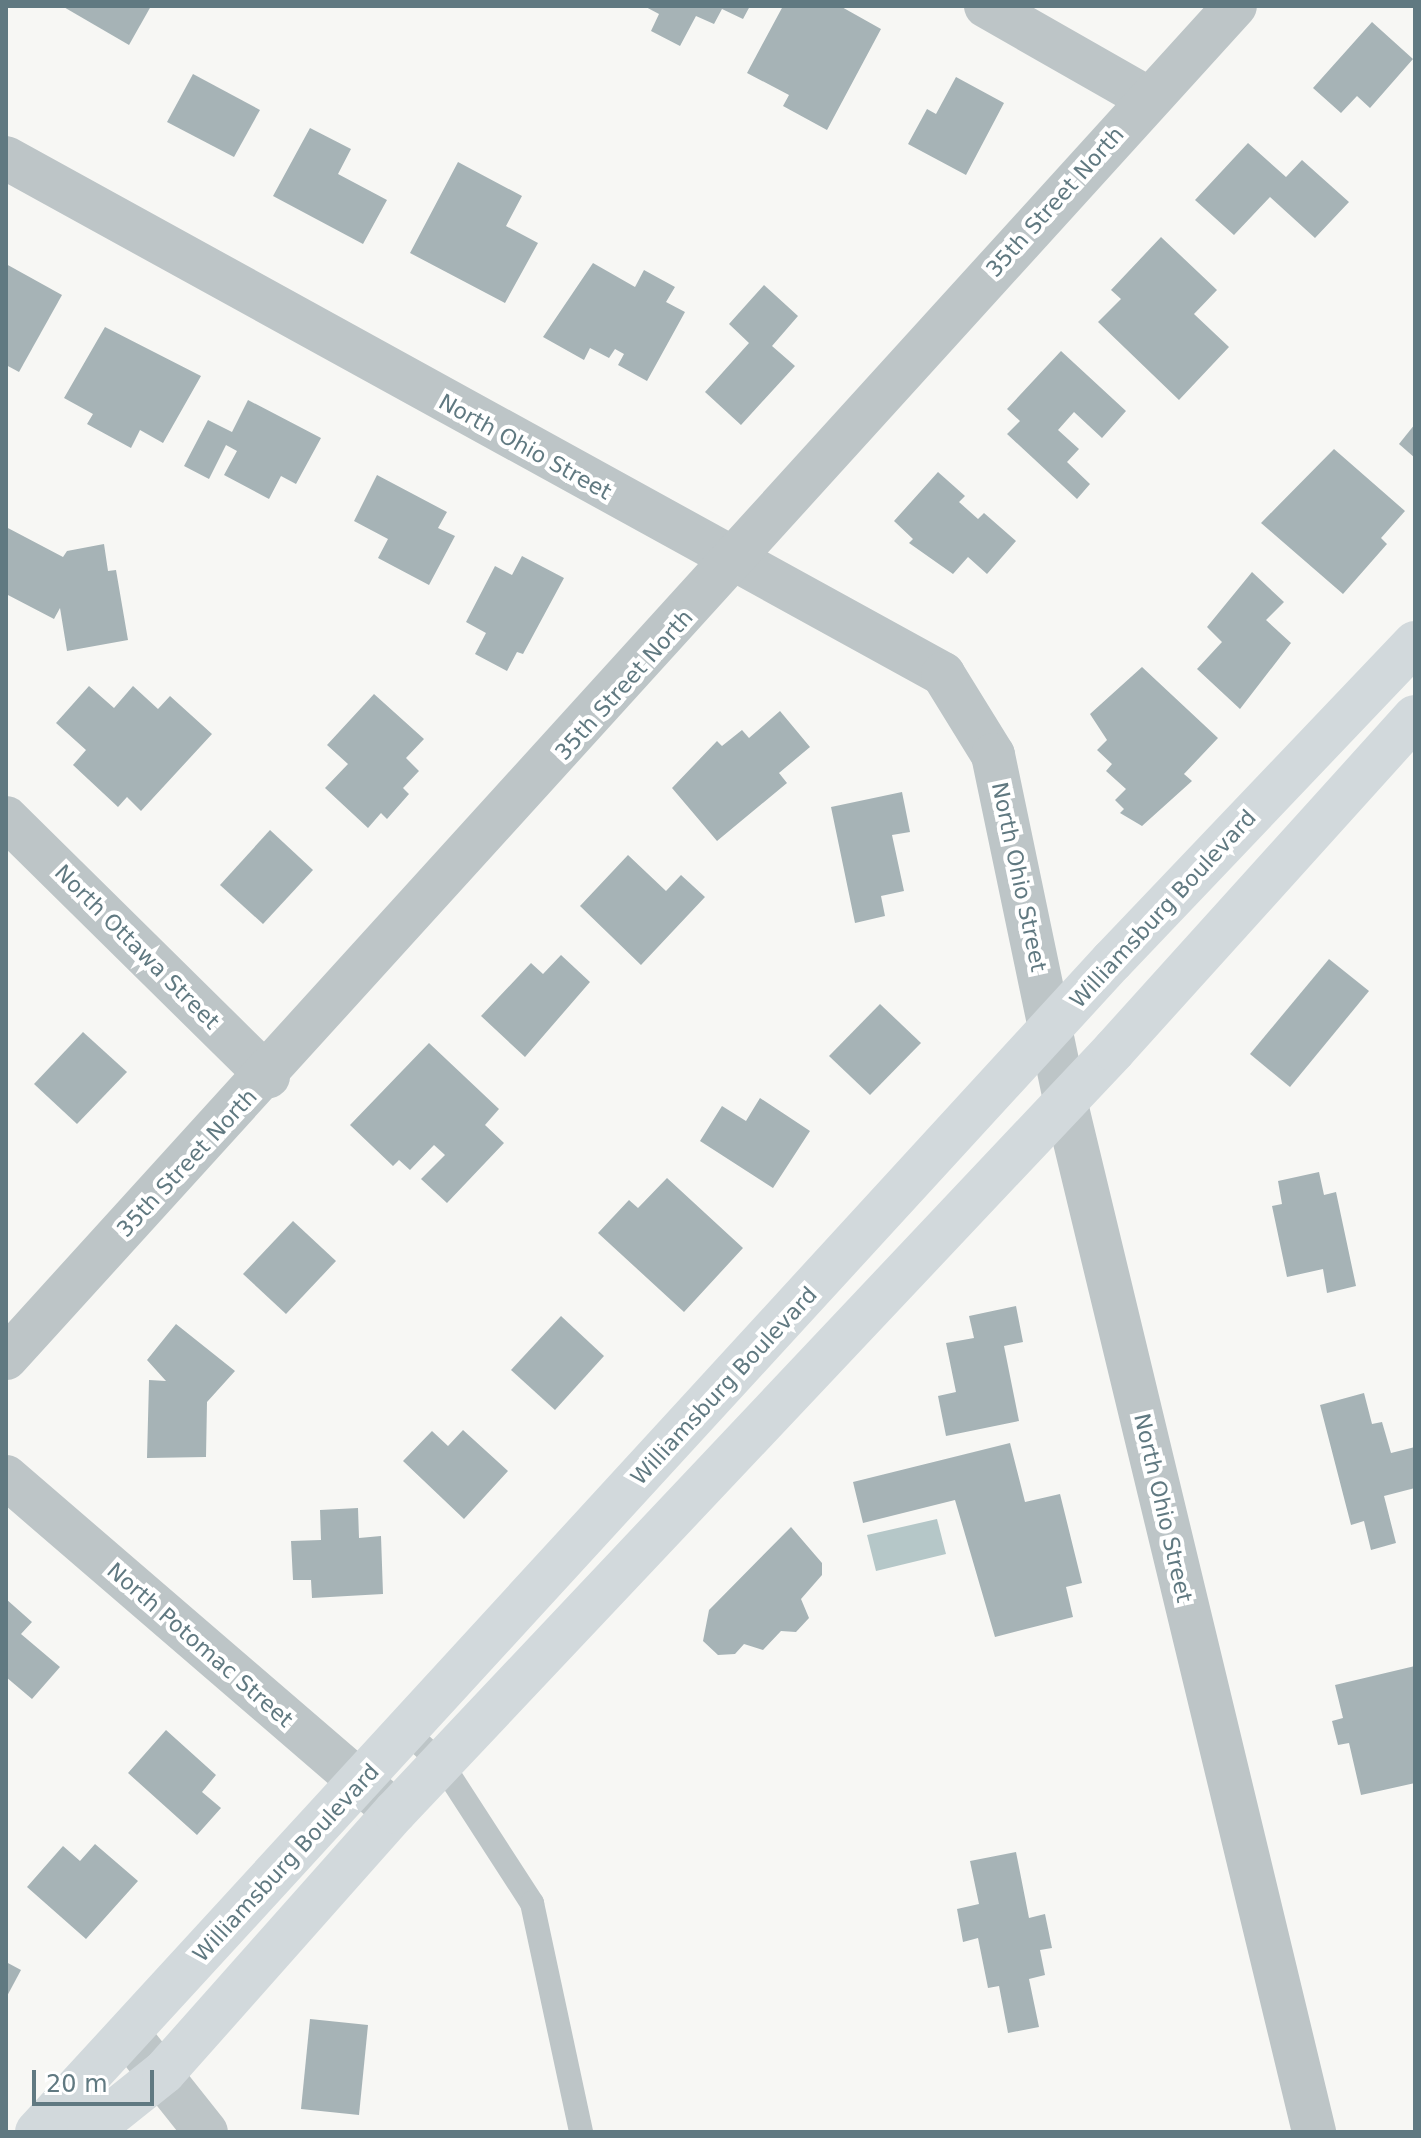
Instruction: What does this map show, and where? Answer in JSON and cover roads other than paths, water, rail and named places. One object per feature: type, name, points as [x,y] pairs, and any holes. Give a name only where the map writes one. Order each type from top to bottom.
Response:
[{"type":"main road","name":"Williamsburg Boulevard","points":[[37,2132],[1051,1031],[1415,643]]},
{"type":"main road","name":"Williamsburg Boulevard","points":[[89,2132],[164,2072],[395,1812],[1065,1100],[1415,717]]},
{"type":"street","points":[[986,6],[1147,98]]},
{"type":"street","name":"35th Street North","points":[[6,1358],[268,1076],[734,563],[1147,98],[1235,6]]},
{"type":"street","name":"North Ohio Street","points":[[6,158],[734,563],[943,674],[993,755],[1065,1100],[1314,2132]]},
{"type":"street","name":"North Ottawa Street","points":[[6,818],[268,1076]]},
{"type":"street","name":"North Potomac Street","points":[[6,1477],[395,1812]]},
{"type":"street","points":[[128,2034],[164,2072],[206,2132]]},
{"type":"lane","points":[[406,1731],[442,1764],[532,1903],[581,2132]]}]
